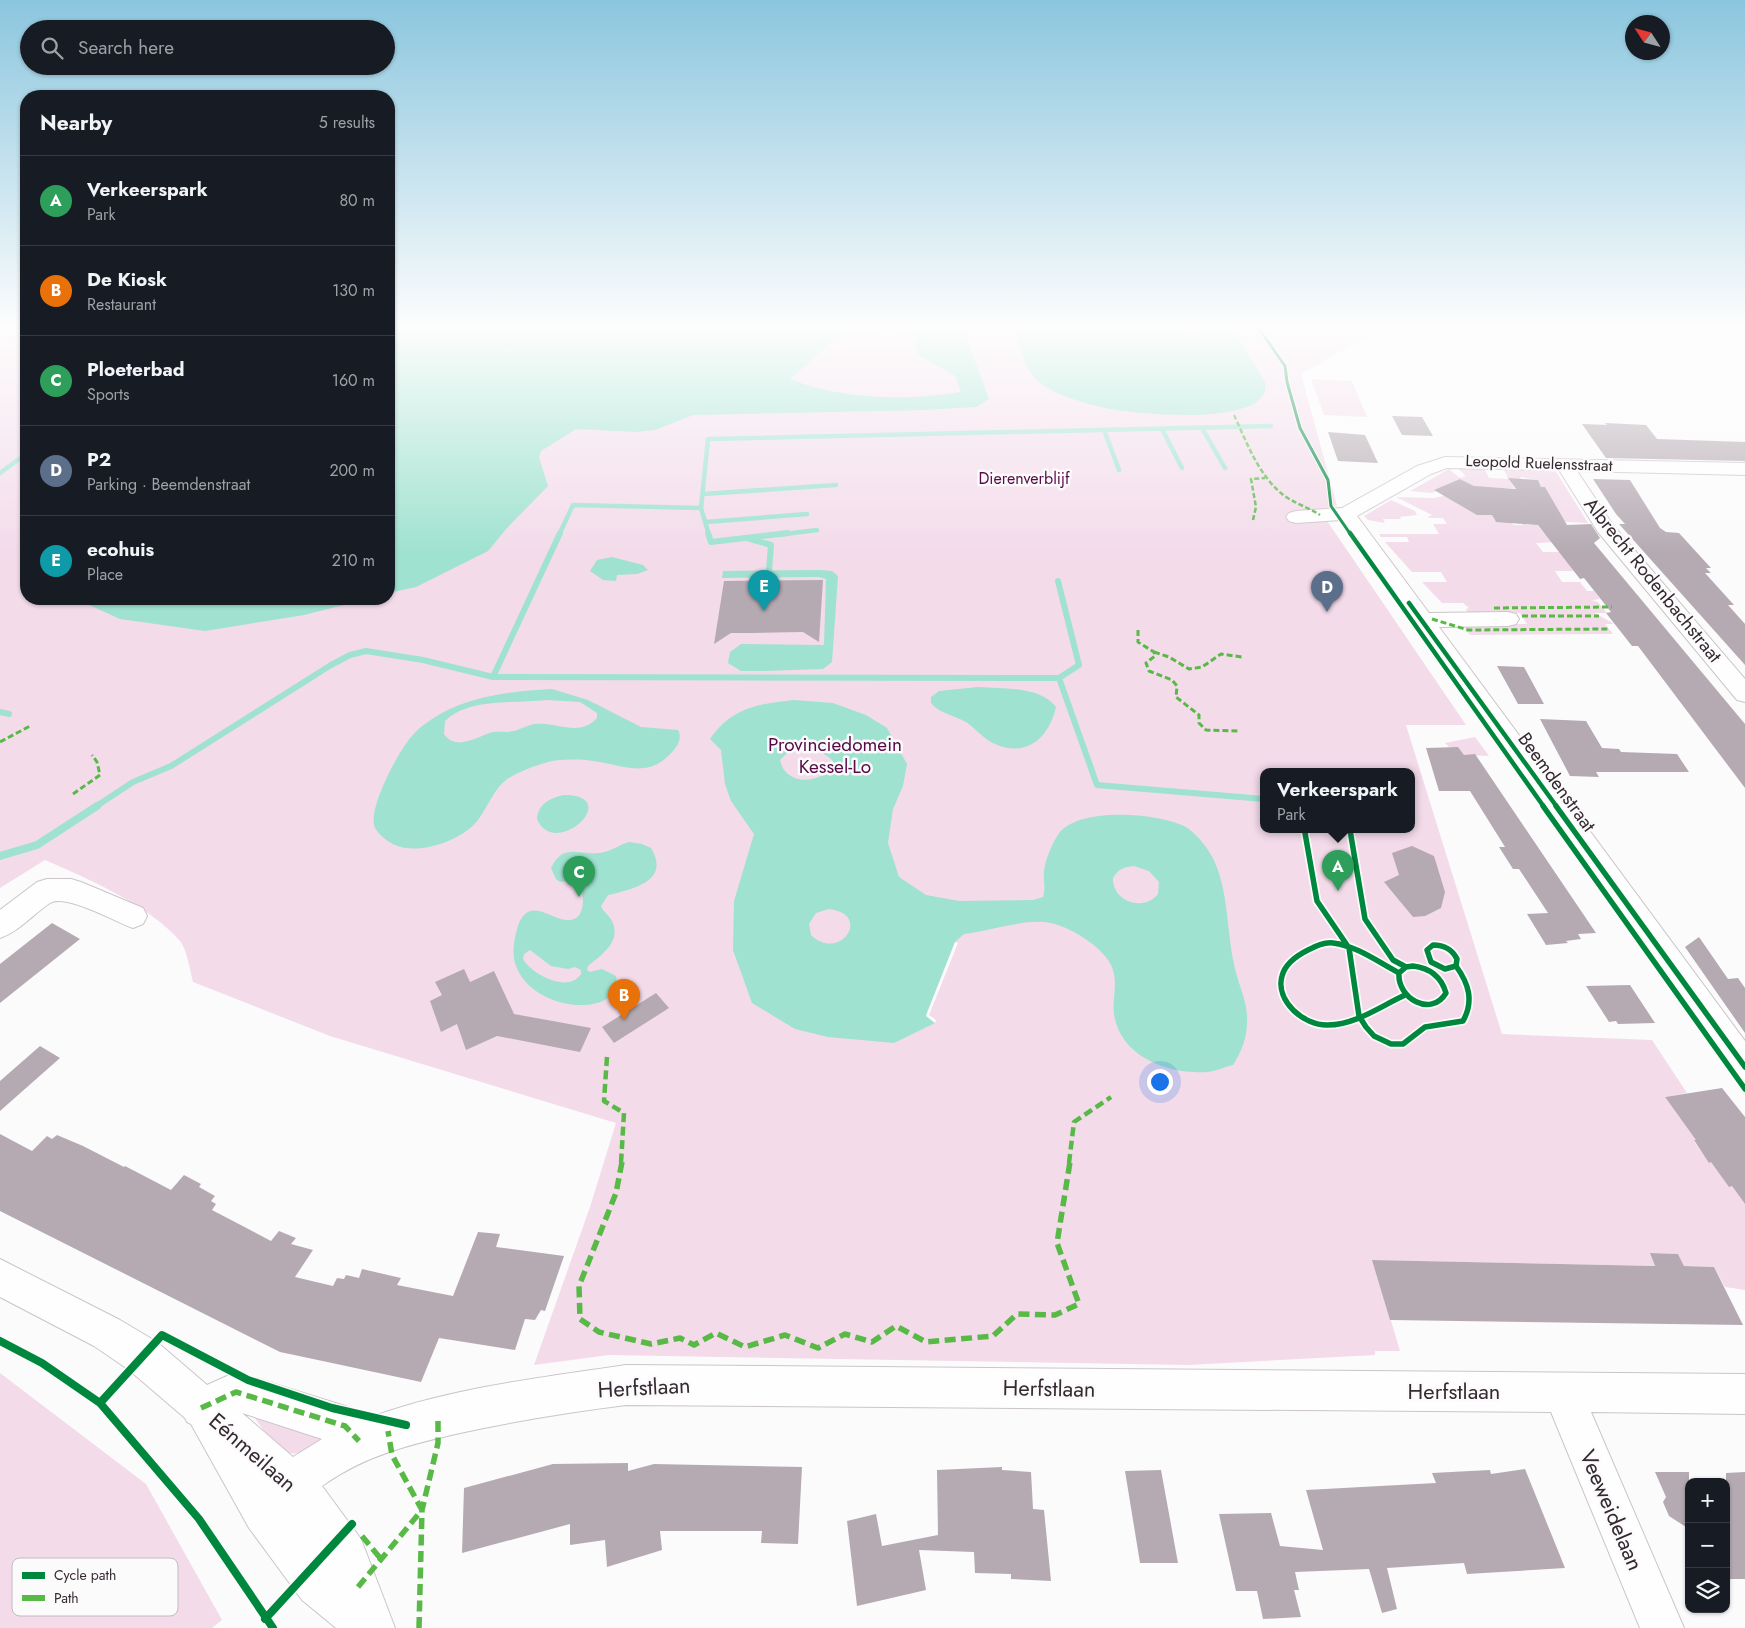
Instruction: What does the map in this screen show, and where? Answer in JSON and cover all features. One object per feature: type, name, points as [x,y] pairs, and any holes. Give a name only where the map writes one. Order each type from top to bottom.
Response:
[{"type":"street","name":"Leopold Ruelensstraat","points":[[1346,514],[1424,470],[1445,462],[1745,469]]},
{"type":"street","name":"Albrecht Rodenbachstraat","points":[[1564,464],[1605,528],[1745,694]]},
{"type":"street","points":[[1296,517],[1346,514]]},
{"type":"street","name":"Beemdenstraat","points":[[1346,514],[1745,1067]]},
{"type":"street","points":[[1421,620],[1508,619]]},
{"type":"street","points":[[0,926],[46,890],[71,890],[133,916]]},
{"type":"street","name":"Eénmeilaan","points":[[0,1277],[107,1333],[143,1356],[158,1367],[202,1408],[294,1484],[346,1554],[372,1628]]},
{"type":"street","name":"Herfstlaan","points":[[264,1513],[317,1464],[359,1441],[406,1425],[485,1407],[626,1385],[1745,1394]]},
{"type":"street","points":[[202,1408],[236,1392],[345,1426],[359,1441]]},
{"type":"street","name":"Veeweidelaan","points":[[1562,1392],[1662,1628]]},
{"type":"street","name":"Eénmeilaan","points":[[202,1408],[264,1513],[317,1585],[372,1628]]},
{"type":"green space","name":"Provinciedomein Kessel-Lo","points":[[0,402],[20,402],[20,605],[395,605],[395,402],[1309,402],[1337,506],[1319,509],[1466,725],[1406,725],[1502,1034],[1652,1040],[1687,1093],[1665,1097],[1681,1119],[1689,1118],[1705,1139],[1694,1141],[1709,1162],[1722,1161],[1732,1186],[1745,1204],[1745,1290],[1725,1287],[1714,1267],[1684,1266],[1678,1254],[1650,1253],[1655,1266],[1373,1260],[1400,1351],[1375,1351],[1375,1355],[1188,1365],[609,1355],[534,1365],[590,1207],[616,1123],[330,1036],[193,982],[185,950],[180,941],[167,928],[117,894],[45,860],[0,888]]},
{"type":"green space","points":[[1319,402],[1361,402],[1367,417],[1324,415]]},
{"type":"green space","points":[[1456,467],[1484,468],[1489,478],[1508,479],[1503,468],[1555,470],[1588,523],[1493,518],[1496,522],[1511,522],[1513,525],[1523,525],[1521,521],[1527,525],[1536,523],[1544,533],[1554,533],[1561,542],[1536,543],[1543,552],[1560,552],[1574,571],[1555,571],[1562,582],[1580,582],[1587,591],[1594,591],[1600,599],[1592,600],[1598,602],[1607,613],[1595,613],[1614,624],[1605,624],[1613,634],[1470,635],[1462,624],[1527,624],[1520,613],[1469,614],[1466,609],[1469,608],[1463,603],[1442,603],[1422,582],[1447,582],[1441,572],[1412,572],[1385,542],[1409,542],[1407,537],[1381,537],[1379,534],[1439,534],[1433,524],[1447,524],[1443,518],[1429,518],[1432,515],[1396,497],[1434,498],[1478,488],[1460,479],[1432,493],[1410,491],[1449,469],[1460,478],[1466,476]],"holes":[[[1520,477],[1538,480],[1541,487],[1545,487],[1552,500],[1507,497],[1503,488],[1514,488],[1509,479],[1521,479]]]},
{"type":"green space","points":[[1391,500],[1415,511],[1417,515],[1400,517],[1401,519],[1383,519],[1385,523],[1368,520],[1364,516]]},
{"type":"green space","points":[[1475,737],[1489,756],[1464,755],[1445,743]]},
{"type":"green space","points":[[0,1373],[146,1484],[222,1620],[212,1628],[0,1628]]},
{"type":"green space","points":[[253,1416],[328,1433],[306,1450],[292,1453],[285,1451],[273,1441]]},
{"type":"shaded area","points":[[395,402],[984,402],[976,407],[925,410],[693,415],[655,430],[636,432],[576,429],[541,451],[539,457],[548,486],[507,528],[488,551],[416,587],[395,592]]},
{"type":"shaded area","points":[[1082,402],[1255,402],[1247,407],[1225,412],[1197,415],[1139,413]]},
{"type":"shaded area","points":[[612,557],[643,565],[648,570],[637,574],[617,575],[616,581],[603,580],[590,571],[597,560]]},
{"type":"shaded area","points":[[723,571],[832,571],[838,576],[832,662],[823,669],[764,671],[741,671],[728,663],[730,652],[741,644],[824,645],[826,579],[819,577],[722,578]]},
{"type":"shaded area","points":[[89,605],[344,605],[304,615],[205,631],[120,619]]},
{"type":"shaded area","points":[[978,687],[1020,690],[1041,695],[1056,707],[1053,718],[1042,736],[1034,743],[1026,747],[1005,747],[989,741],[966,722],[943,712],[931,703],[931,697],[939,691]]},
{"type":"shaded area","points":[[552,689],[588,700],[641,727],[678,730],[680,736],[677,746],[664,760],[645,768],[625,767],[582,760],[559,760],[531,767],[510,777],[502,784],[494,793],[478,820],[471,827],[462,834],[440,844],[416,849],[405,848],[392,844],[379,833],[375,828],[374,819],[380,794],[392,766],[406,743],[418,729],[442,713],[468,702],[496,695]],"holes":[[[547,700],[580,702],[597,713],[597,718],[583,727],[535,724],[510,732],[493,732],[461,742],[455,742],[444,734],[445,721],[455,713],[467,708],[493,703]]]},
{"type":"shaded area","points":[[794,700],[833,703],[866,715],[887,728],[907,764],[903,786],[893,809],[888,843],[899,877],[926,895],[959,901],[1033,900],[1043,897],[1045,867],[1055,840],[1060,832],[1070,824],[1085,819],[1120,815],[1156,818],[1184,826],[1191,831],[1208,850],[1220,876],[1226,905],[1231,950],[1246,1009],[1246,1035],[1240,1053],[1233,1065],[1208,1072],[1178,1070],[1149,1060],[1136,1052],[1126,1042],[1118,1029],[1114,1014],[1115,977],[1107,958],[1085,938],[1066,928],[1050,923],[1019,923],[964,934],[955,942],[926,1015],[935,1023],[894,1043],[828,1037],[795,1029],[752,1003],[733,950],[734,901],[754,834],[731,801],[725,784],[721,750],[710,739],[718,728],[737,714],[757,706]],"holes":[[[795,749],[811,750],[825,754],[833,761],[833,767],[820,777],[803,780],[795,778],[788,774],[780,760],[787,753]],[[1134,866],[1149,871],[1159,882],[1158,894],[1152,899],[1137,903],[1123,898],[1114,886],[1113,878],[1124,868]],[[829,909],[842,913],[849,919],[850,927],[847,934],[841,940],[832,943],[822,942],[811,935],[809,924],[816,913]]]},
{"type":"shaded area","points":[[564,795],[581,798],[588,805],[587,814],[580,823],[570,830],[557,833],[546,830],[537,819],[540,809],[546,802]]},
{"type":"shaded area","points":[[629,842],[651,848],[656,859],[656,868],[653,876],[646,882],[628,890],[608,895],[601,906],[612,921],[614,935],[609,947],[588,966],[587,970],[590,972],[602,969],[616,976],[615,990],[606,999],[592,1004],[574,1005],[556,1001],[538,993],[524,980],[515,963],[514,942],[521,919],[526,913],[538,911],[566,920],[573,920],[580,913],[583,902],[581,885],[573,880],[560,882],[556,879],[551,868],[561,855],[567,853],[600,853]],"holes":[[[530,950],[551,966],[568,969],[575,967],[581,970],[581,974],[575,980],[568,982],[550,980],[527,965],[523,959],[524,954]]]},
{"type":"pier","points":[[955,942],[958,943],[929,1015],[936,1020],[935,1023],[926,1016]]},
{"type":"building","points":[[1392,416],[1422,417],[1433,436],[1402,435]]},
{"type":"building","points":[[1605,423],[1646,425],[1657,439],[1745,442],[1745,461],[1606,458],[1582,424],[1607,425]]},
{"type":"building","points":[[1328,432],[1365,435],[1378,463],[1338,461]]},
{"type":"building","points":[[1508,478],[1538,480],[1541,487],[1545,487],[1567,525],[1591,524],[1600,538],[1594,543],[1745,724],[1745,788],[1638,646],[1632,646],[1606,613],[1611,612],[1584,578],[1580,579],[1538,525],[1496,522],[1492,515],[1477,515],[1434,490],[1460,479],[1474,486],[1516,489]]},
{"type":"building","points":[[1593,479],[1630,480],[1660,528],[1666,532],[1679,533],[1711,568],[1706,568],[1711,573],[1705,573],[1734,605],[1728,605],[1745,624],[1745,665],[1619,524],[1625,524],[1616,514]]},
{"type":"building","points":[[823,580],[819,642],[803,632],[731,633],[714,644],[724,581]]},
{"type":"building","points":[[1497,666],[1524,667],[1544,704],[1518,704]]},
{"type":"building","points":[[1540,719],[1586,721],[1602,748],[1619,749],[1621,752],[1677,754],[1689,772],[1596,772],[1599,777],[1570,776]]},
{"type":"building","points":[[1458,747],[1464,755],[1475,754],[1596,933],[1578,934],[1581,939],[1566,941],[1568,943],[1546,945],[1527,914],[1548,913],[1519,869],[1513,869],[1499,847],[1505,847],[1470,791],[1439,791],[1426,748]]},
{"type":"building","points":[[1412,846],[1434,856],[1445,892],[1441,908],[1425,916],[1413,917],[1384,882],[1399,875],[1392,853]]},
{"type":"building","points":[[52,923],[80,939],[0,1003],[0,964]]},
{"type":"building","points":[[1699,937],[1728,979],[1738,978],[1745,988],[1745,1033],[1685,947]]},
{"type":"building","points":[[464,969],[470,982],[494,971],[514,1014],[591,1028],[580,1052],[497,1036],[466,1050],[457,1024],[441,1032],[430,1001],[442,995],[435,982]]},
{"type":"building","points":[[1630,985],[1655,1023],[1618,1024],[1616,1021],[1609,1022],[1586,986]]},
{"type":"building","points":[[656,993],[669,1008],[614,1043],[602,1027]]},
{"type":"building","points":[[40,1046],[60,1058],[0,1111],[0,1081]]},
{"type":"building","points":[[1722,1088],[1745,1117],[1745,1204],[1732,1186],[1729,1187],[1711,1162],[1709,1163],[1694,1140],[1696,1140],[1665,1097]]},
{"type":"building","points":[[0,1134],[32,1151],[47,1136],[52,1139],[57,1135],[125,1166],[171,1190],[184,1175],[201,1184],[199,1187],[215,1196],[211,1201],[216,1204],[212,1210],[271,1241],[279,1231],[296,1238],[291,1244],[313,1250],[295,1277],[333,1286],[337,1278],[344,1279],[346,1275],[359,1278],[362,1269],[401,1278],[397,1285],[453,1296],[478,1232],[500,1234],[496,1247],[564,1256],[545,1311],[541,1310],[535,1320],[525,1319],[515,1350],[439,1338],[421,1382],[280,1352],[0,1211]]},
{"type":"building","points":[[1650,1253],[1678,1254],[1684,1266],[1714,1267],[1743,1325],[1390,1320],[1372,1260],[1655,1266]]},
{"type":"building","points":[[628,1463],[628,1471],[654,1464],[802,1467],[798,1544],[761,1543],[762,1531],[660,1531],[662,1550],[607,1567],[605,1540],[570,1545],[570,1524],[462,1553],[464,1488],[553,1464]]},
{"type":"building","points":[[1002,1467],[1002,1470],[1031,1472],[1033,1509],[1044,1510],[1051,1581],[1011,1579],[1011,1574],[975,1573],[974,1552],[919,1550],[926,1590],[857,1606],[847,1521],[876,1514],[882,1546],[938,1535],[937,1470]]},
{"type":"building","points":[[1525,1469],[1565,1568],[1467,1574],[1464,1563],[1387,1568],[1397,1609],[1382,1613],[1369,1569],[1295,1572],[1299,1590],[1294,1590],[1301,1617],[1263,1619],[1257,1591],[1236,1591],[1219,1514],[1271,1513],[1280,1546],[1323,1550],[1306,1490],[1436,1483],[1432,1473],[1490,1470],[1491,1474]]},
{"type":"building","points":[[1161,1470],[1178,1563],[1140,1563],[1125,1471]]},
{"type":"building","points":[[1655,1472],[1689,1472],[1689,1478],[1685,1478],[1685,1526],[1669,1516],[1663,1502],[1666,1497]]},
{"type":"building","points":[[1745,1472],[1745,1579],[1730,1579],[1730,1478],[1726,1478],[1726,1473]]},
{"type":"waterway","points":[[701,508],[708,439],[1271,426]]},
{"type":"waterway","points":[[1202,428],[1225,468]]},
{"type":"waterway","points":[[1162,429],[1182,468]]},
{"type":"waterway","points":[[1104,430],[1119,470]]},
{"type":"waterway","points":[[0,473],[20,458]]},
{"type":"waterway","points":[[703,494],[836,485]]},
{"type":"waterway","points":[[559,535],[573,505],[701,508]]},
{"type":"waterway","points":[[701,508],[709,535]]},
{"type":"waterway","points":[[706,522],[807,514]]},
{"type":"waterway","points":[[777,535],[817,530]]},
{"type":"waterway","points":[[493,677],[560,533]]},
{"type":"waterway","points":[[708,533],[711,542],[788,533]]},
{"type":"waterway","points":[[750,539],[771,545],[769,570]]},
{"type":"waterway","points":[[1058,581],[1079,665],[1059,678]]},
{"type":"waterway","points":[[95,807],[133,782],[171,766],[331,665],[350,655],[366,651],[423,660],[493,677]]},
{"type":"waterway","points":[[493,677],[1059,678]]},
{"type":"waterway","points":[[1059,678],[1097,785],[1260,799]]},
{"type":"waterway","points":[[0,712],[9,714]]},
{"type":"waterway","points":[[0,856],[37,845],[97,806]]},
{"type":"marked path","points":[[1234,415],[1254,458],[1274,487],[1287,498],[1320,515]]},
{"type":"marked path","points":[[1253,520],[1256,507],[1251,479],[1265,478]]},
{"type":"marked path","points":[[1494,608],[1612,607]]},
{"type":"marked path","points":[[1522,616],[1599,616]]},
{"type":"marked path","points":[[1432,619],[1468,630],[1608,629]]},
{"type":"marked path","points":[[1138,630],[1138,642],[1143,647],[1154,652],[1155,656],[1146,663],[1149,671],[1172,680],[1177,686],[1176,697],[1199,715],[1199,723],[1206,730],[1239,731]]},
{"type":"marked path","points":[[1154,652],[1169,657],[1189,669],[1202,667],[1215,656],[1221,654],[1242,657]]},
{"type":"marked path","points":[[0,742],[30,726]]},
{"type":"marked path","points":[[73,794],[100,775],[97,762],[92,755]]},
{"type":"marked path","points":[[607,1057],[604,1101],[624,1113],[623,1154],[616,1193],[579,1286],[580,1319],[599,1332],[651,1344],[680,1338],[694,1345],[716,1333],[745,1347],[785,1335],[818,1348],[845,1334],[872,1342],[896,1326],[926,1342],[993,1336],[1017,1314],[1055,1315],[1079,1304],[1057,1243],[1065,1202],[1074,1122],[1111,1097]]},
{"type":"marked path","points":[[201,1408],[236,1392],[345,1426],[359,1441]]},
{"type":"marked path","points":[[419,1628],[422,1510],[438,1443],[438,1418]]},
{"type":"marked path","points":[[358,1587],[422,1510],[392,1455],[388,1431]]},
{"type":"marked path","points":[[362,1536],[381,1559]]},
{"type":"cycle path","points":[[1294,402],[1300,428],[1328,480],[1331,506],[1336,514],[1745,1089]]},
{"type":"cycle path","points":[[1409,603],[1745,1067]]},
{"type":"cycle path","points":[[1305,833],[1317,901],[1349,948],[1359,1016],[1374,1036],[1391,1044],[1403,1044],[1425,1027],[1463,1021],[1469,1007],[1470,993],[1465,979],[1456,966]]},
{"type":"cycle path","points":[[1351,833],[1365,919],[1393,960],[1406,967]]},
{"type":"cycle path","points":[[1399,973],[1350,948],[1333,943],[1325,943],[1307,950],[1289,963],[1282,976],[1282,990],[1287,1003],[1297,1014],[1310,1022],[1326,1026],[1350,1021],[1405,995]]},
{"type":"cycle path","points":[[1433,945],[1441,945],[1451,950],[1457,959],[1456,966],[1445,969],[1431,962],[1427,950],[1433,945]]},
{"type":"cycle path","points":[[1413,966],[1430,970],[1439,977],[1446,993],[1441,1001],[1434,1005],[1426,1005],[1416,1002],[1402,990],[1398,982],[1399,973],[1406,967],[1413,966]]},
{"type":"cycle path","points":[[100,1403],[162,1335],[248,1380],[332,1408],[406,1425]]},
{"type":"cycle path","points":[[0,1341],[42,1363],[100,1403],[199,1519],[273,1628]]},
{"type":"cycle path","points":[[265,1619],[352,1524]]},
{"type":"place","name":"ecohuis","points":[[764,611]]},
{"type":"place","name":"P2","points":[[1327,612]]},
{"type":"place","name":"Verkeerspark","points":[[1338,891]]},
{"type":"place","name":"Ploeterbad","points":[[579,897]]},
{"type":"place","name":"De Kiosk","points":[[624,1020]]},
{"type":"park label","name":"Dierenverblijf","points":[[1024,478]]}]
